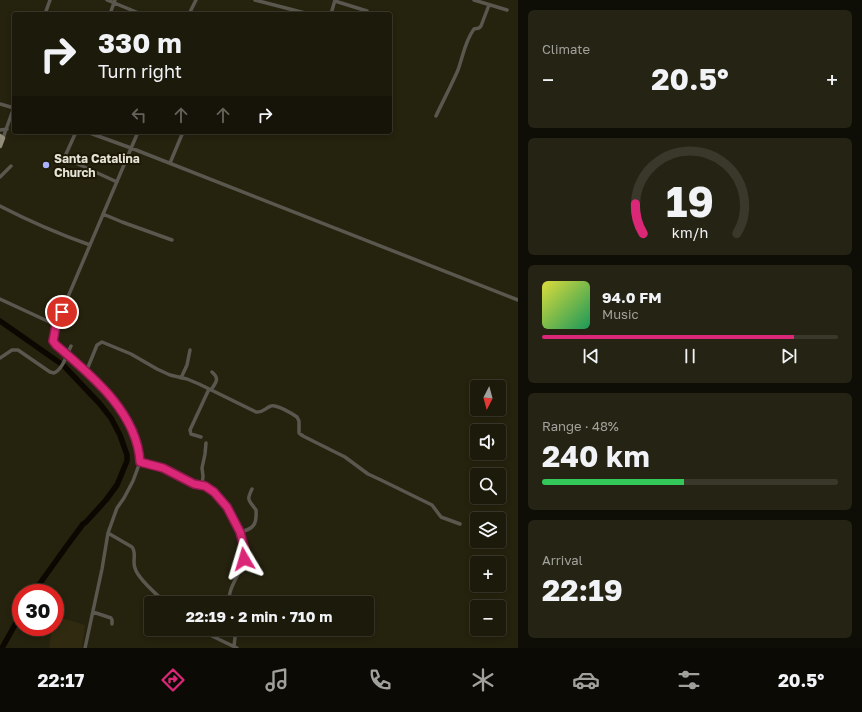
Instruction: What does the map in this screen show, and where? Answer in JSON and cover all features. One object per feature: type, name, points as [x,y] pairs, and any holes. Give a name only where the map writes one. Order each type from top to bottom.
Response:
[{"type":"main road","points":[[0,146],[2,137]]},
{"type":"street","points":[[46,12],[50,0]]},
{"type":"street","points":[[107,0],[114,1],[137,12]]},
{"type":"street","points":[[190,12],[196,0]]},
{"type":"street","points":[[255,0],[301,12]]},
{"type":"street","points":[[332,12],[335,0],[367,11]]},
{"type":"street","points":[[474,0],[507,10]]},
{"type":"street","points":[[111,12],[114,1]]},
{"type":"street","points":[[436,116],[457,70],[472,30],[481,26],[489,4]]},
{"type":"street","points":[[0,104],[12,107]]},
{"type":"street","points":[[2,137],[12,113]]},
{"type":"street","points":[[0,130],[6,129]]},
{"type":"street","points":[[75,134],[66,154],[67,159],[117,182]]},
{"type":"street","points":[[93,134],[132,148],[518,300]]},
{"type":"street","points":[[86,648],[108,533],[115,513],[130,488],[140,462],[136,441],[131,426],[108,392],[53,341],[56,325],[137,134]]},
{"type":"street","points":[[170,163],[182,134]]},
{"type":"street","points":[[0,177],[11,166]]},
{"type":"street","points":[[0,206],[45,228],[90,245]]},
{"type":"street","points":[[103,214],[172,240]]},
{"type":"street","points":[[0,300],[56,325]]},
{"type":"street","points":[[86,372],[97,345],[102,342],[130,354],[170,375],[190,380],[256,412],[260,413],[270,406],[274,406],[299,418],[299,433],[303,436],[345,457],[368,474],[432,505],[441,517],[460,524]]},
{"type":"street","points":[[0,358],[12,350],[18,350],[50,372],[54,373],[59,370],[71,346]]},
{"type":"street","points":[[181,378],[187,365],[190,350]]},
{"type":"street","points":[[201,436],[191,434],[190,430],[210,389],[217,379],[212,372]]},
{"type":"street","points":[[202,486],[202,468],[206,443]]},
{"type":"street","points":[[140,462],[163,468],[194,484],[210,489],[227,507],[240,532],[245,555],[229,596]]},
{"type":"street","points":[[240,532],[250,529],[255,523],[256,510],[249,502],[248,498],[252,489]]},
{"type":"street","points":[[108,533],[134,549],[134,567],[136,571],[146,584],[159,596]]},
{"type":"street","points":[[93,612],[111,618],[112,624]]},
{"type":"street","points":[[212,636],[235,647],[236,636]]},
{"type":"shaded area","points":[[64,619],[85,625],[82,648],[49,648],[51,636],[64,636]]},
{"type":"waterway","points":[[0,321],[60,363]]},
{"type":"waterway","points":[[40,584],[83,524],[106,500],[117,485],[127,461],[127,455],[120,435],[111,418],[100,404],[64,366]]},
{"type":"waterway","points":[[2,648],[12,630]]},
{"type":"place","name":"Santa Catalina Church","points":[[46,165]]},
{"type":"route","points":[[62,312],[56,325],[53,341],[108,392],[131,426],[139,453],[140,462],[163,468],[194,484],[205,486],[214,492],[227,507],[240,532],[245,552],[244,559]]}]
